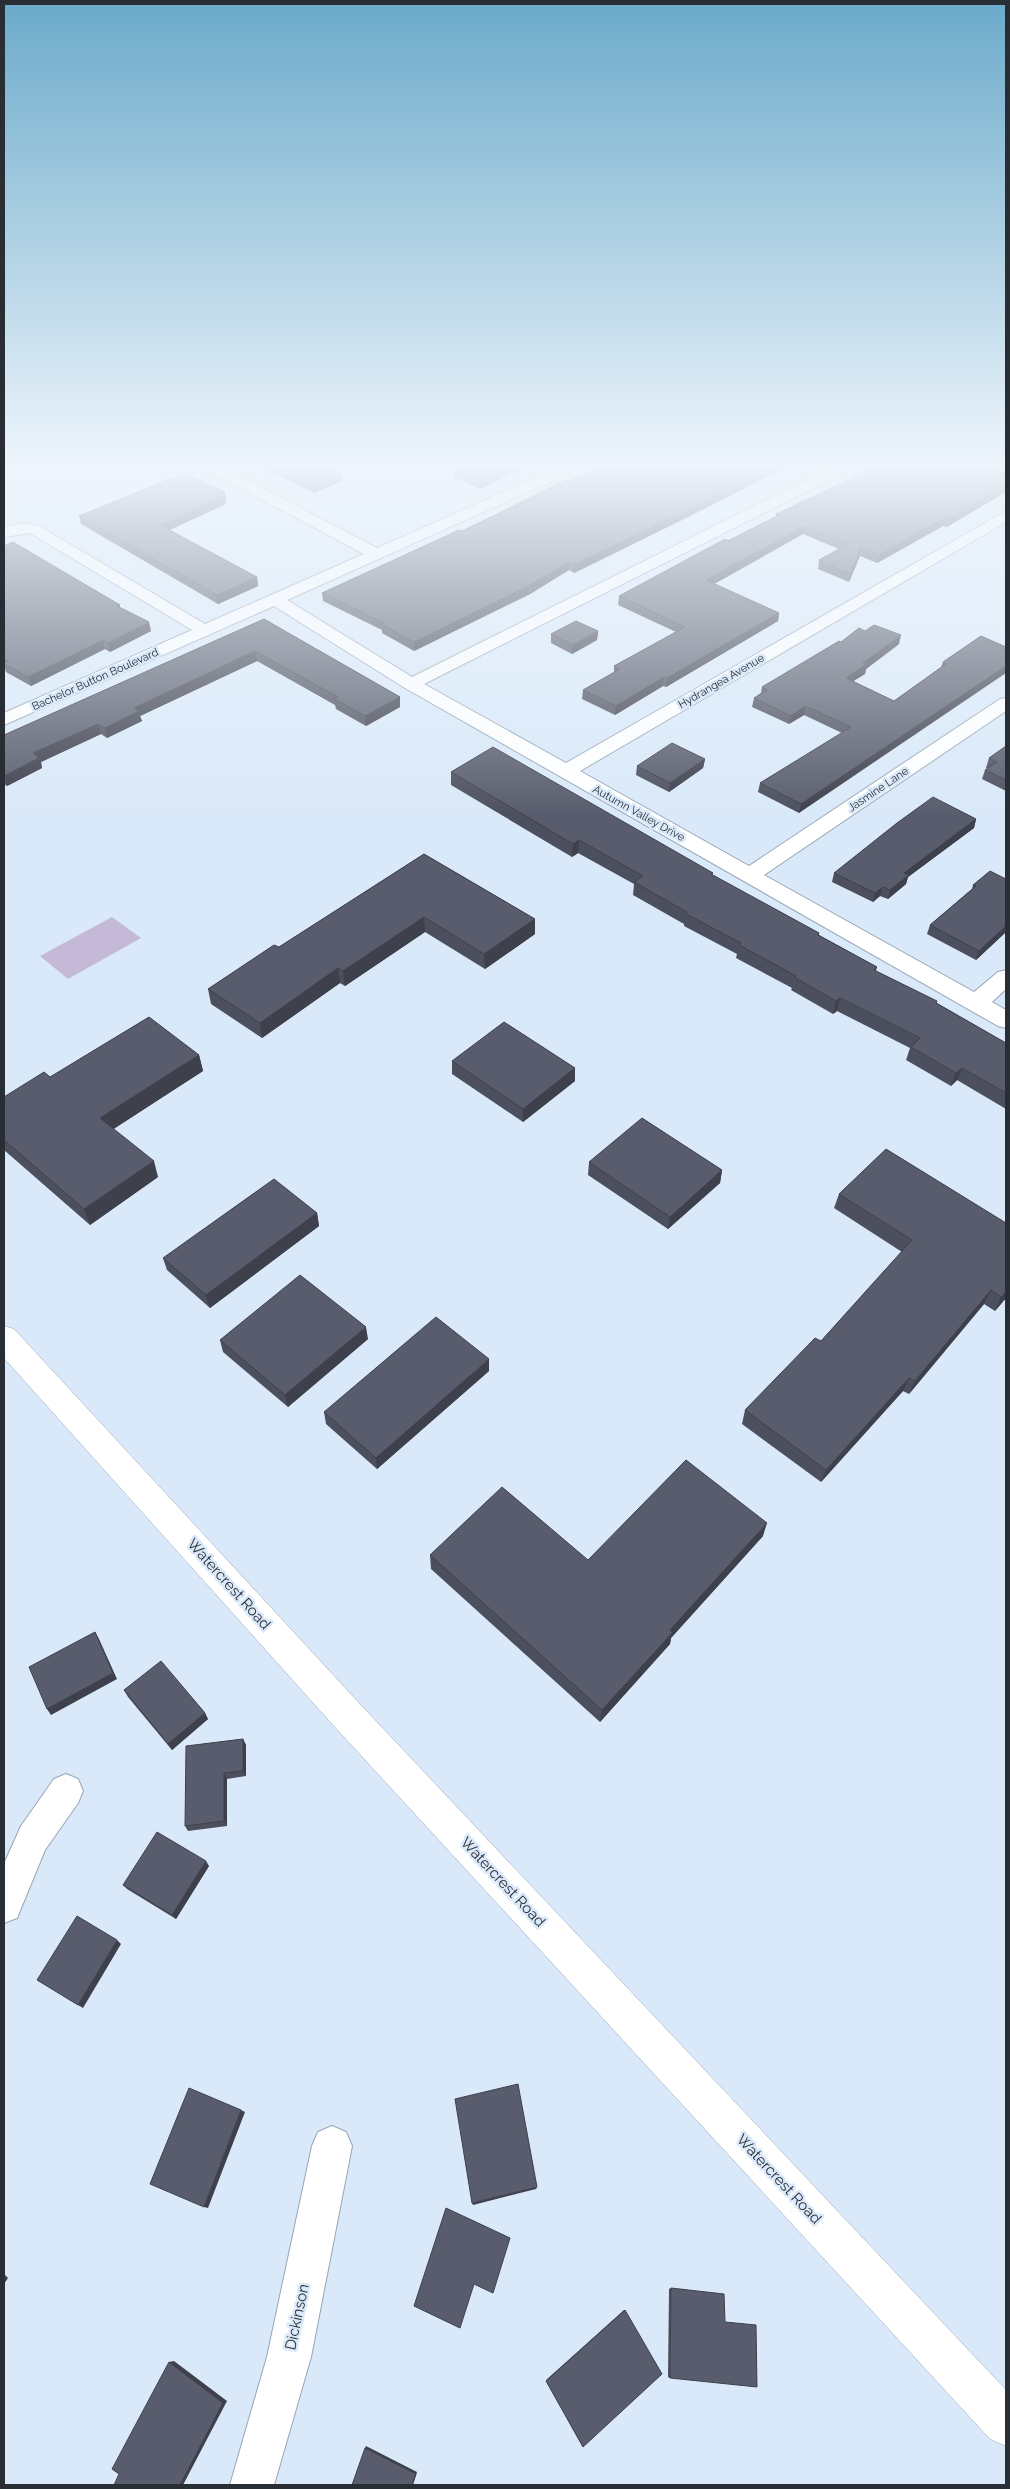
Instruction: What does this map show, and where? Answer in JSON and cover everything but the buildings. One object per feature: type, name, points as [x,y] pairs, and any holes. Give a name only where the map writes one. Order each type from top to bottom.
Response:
[{"type":"street","points":[[126,584],[205,631]]},
{"type":"street","name":"Bachelor Button Boulevard","points":[[6,717],[312,584]]},
{"type":"street","points":[[410,684],[610,584]]},
{"type":"street","name":"Hydrangea Avenue","points":[[566,772],[889,584]]},
{"type":"street","name":"Autumn Valley Drive","points":[[276,600],[410,684],[1006,1020]]},
{"type":"street","name":"Jasmine Lane","points":[[750,875],[1006,703]]},
{"type":"street","points":[[976,1003],[1006,977]]},
{"type":"street","name":"Watercrest Road","points":[[4,1338],[346,1714],[1006,2423]]},
{"type":"street","points":[[4,1905],[33,1838],[66,1791]]},
{"type":"street","name":"Dickinson","points":[[252,2485],[289,2357],[332,2146]]},
{"type":"shaded area","points":[[112,917],[141,938],[68,979],[40,956]]}]
